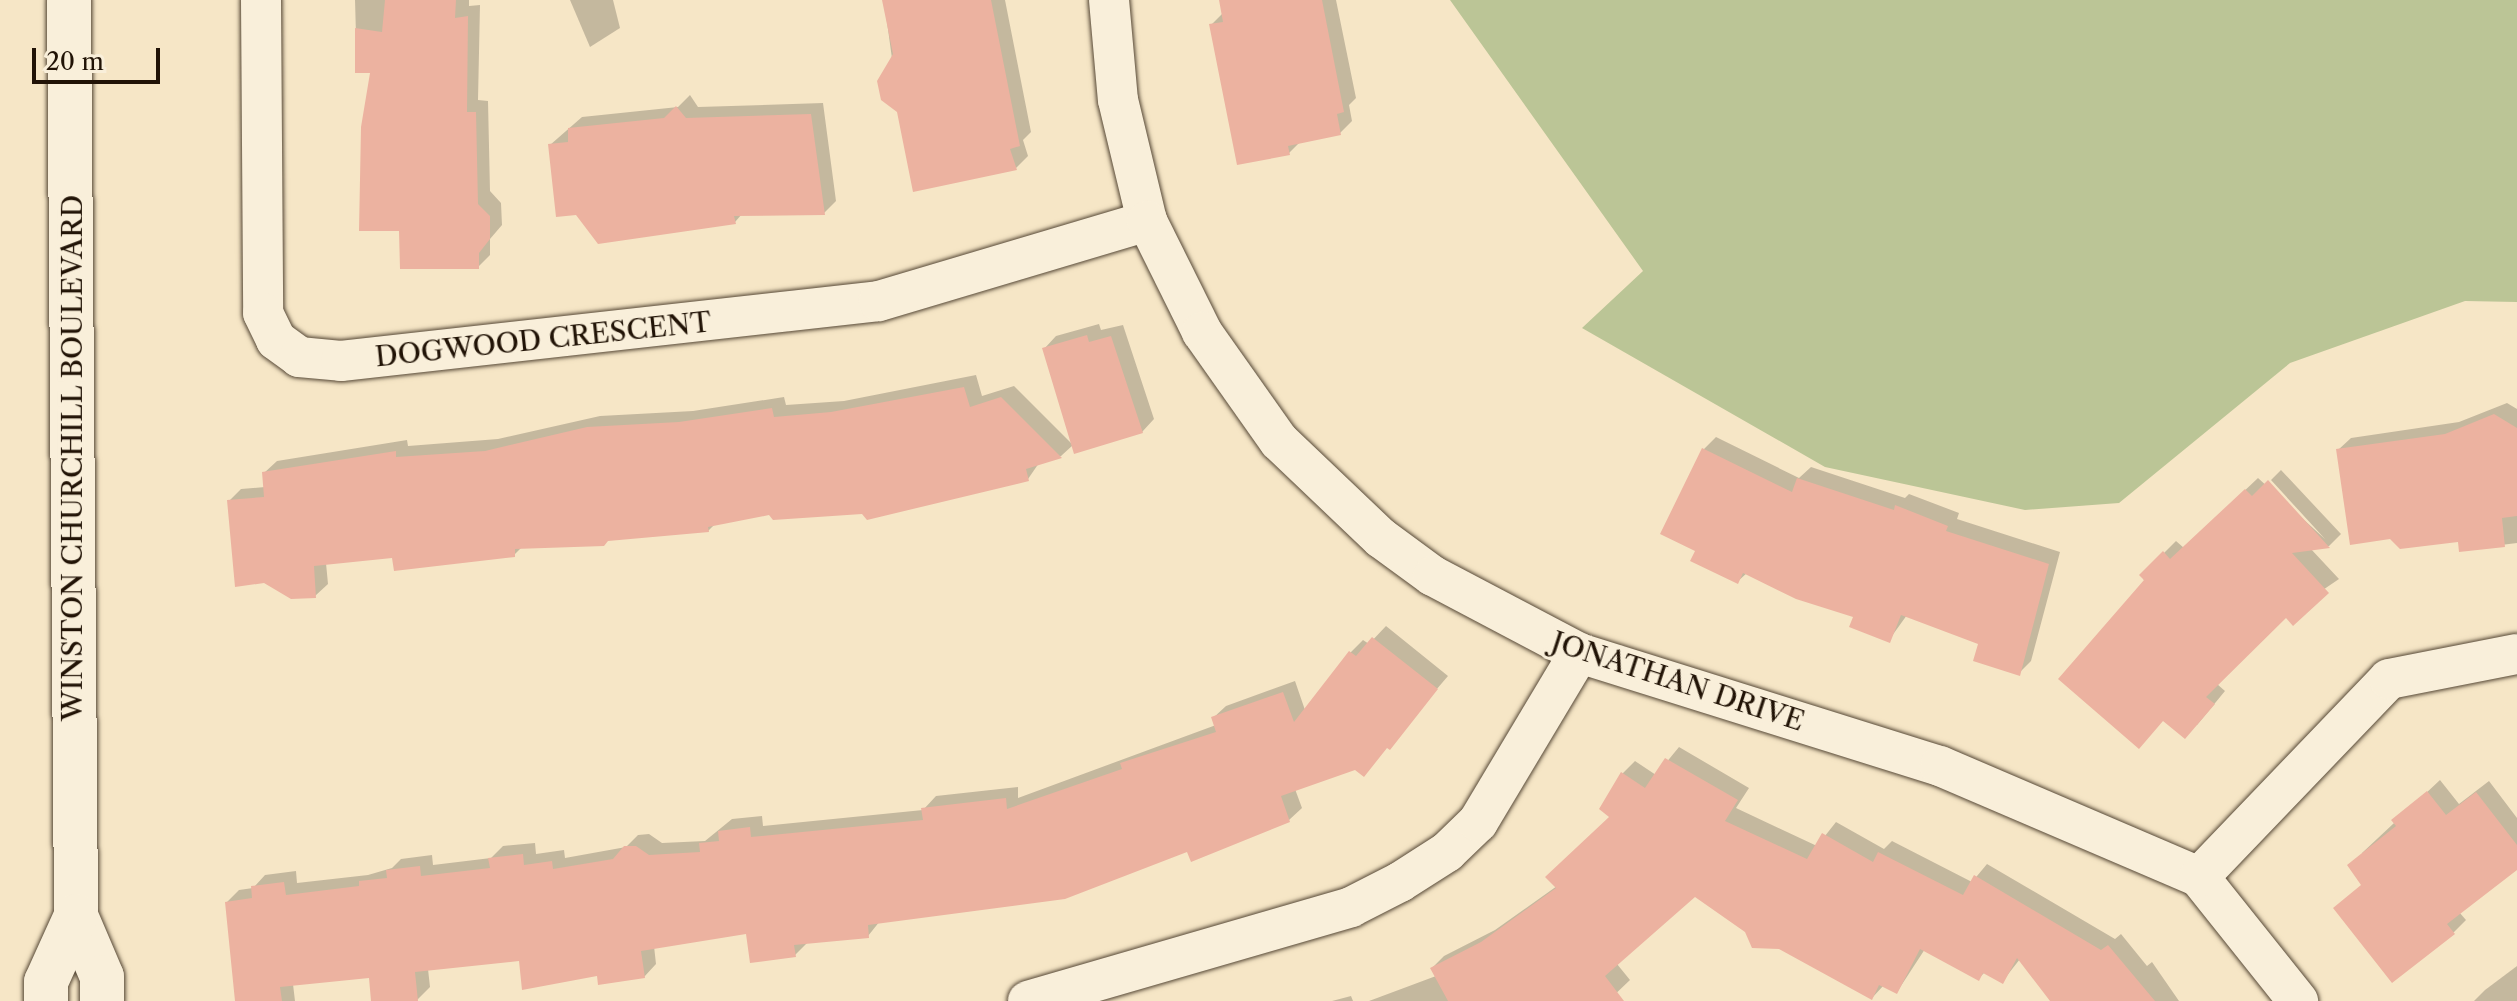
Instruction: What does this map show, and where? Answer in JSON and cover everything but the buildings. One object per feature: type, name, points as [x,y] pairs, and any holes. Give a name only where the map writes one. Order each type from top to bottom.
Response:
[{"type":"main road","name":"WINSTON CHURCHILL BOULEVARD","points":[[69,0],[76,916],[102,977],[102,1001]]},
{"type":"main road","name":"WINSTON CHURCHILL BOULEVARD","points":[[46,1001],[46,982],[76,916]]},
{"type":"street","name":"DOGWOOD CRESCENT","points":[[261,0],[263,313],[276,340],[299,357],[341,361],[879,301],[1147,221]]},
{"type":"street","name":"JONATHAN DRIVE","points":[[1109,0],[1118,100],[1147,221],[1202,332],[1279,441],[1381,538],[1433,576],[1579,653],[1940,766],[2199,877],[2298,1001]]},
{"type":"street","points":[[1028,1001],[1351,907],[1400,882],[1447,852],[1478,822],[1579,653]]},
{"type":"street","points":[[2199,877],[2389,679],[2517,654]]},
{"type":"green space","points":[[1450,0],[2517,0],[2517,302],[2465,301],[2290,363],[2119,503],[2025,510],[1825,467],[1582,328],[1643,271]]}]
